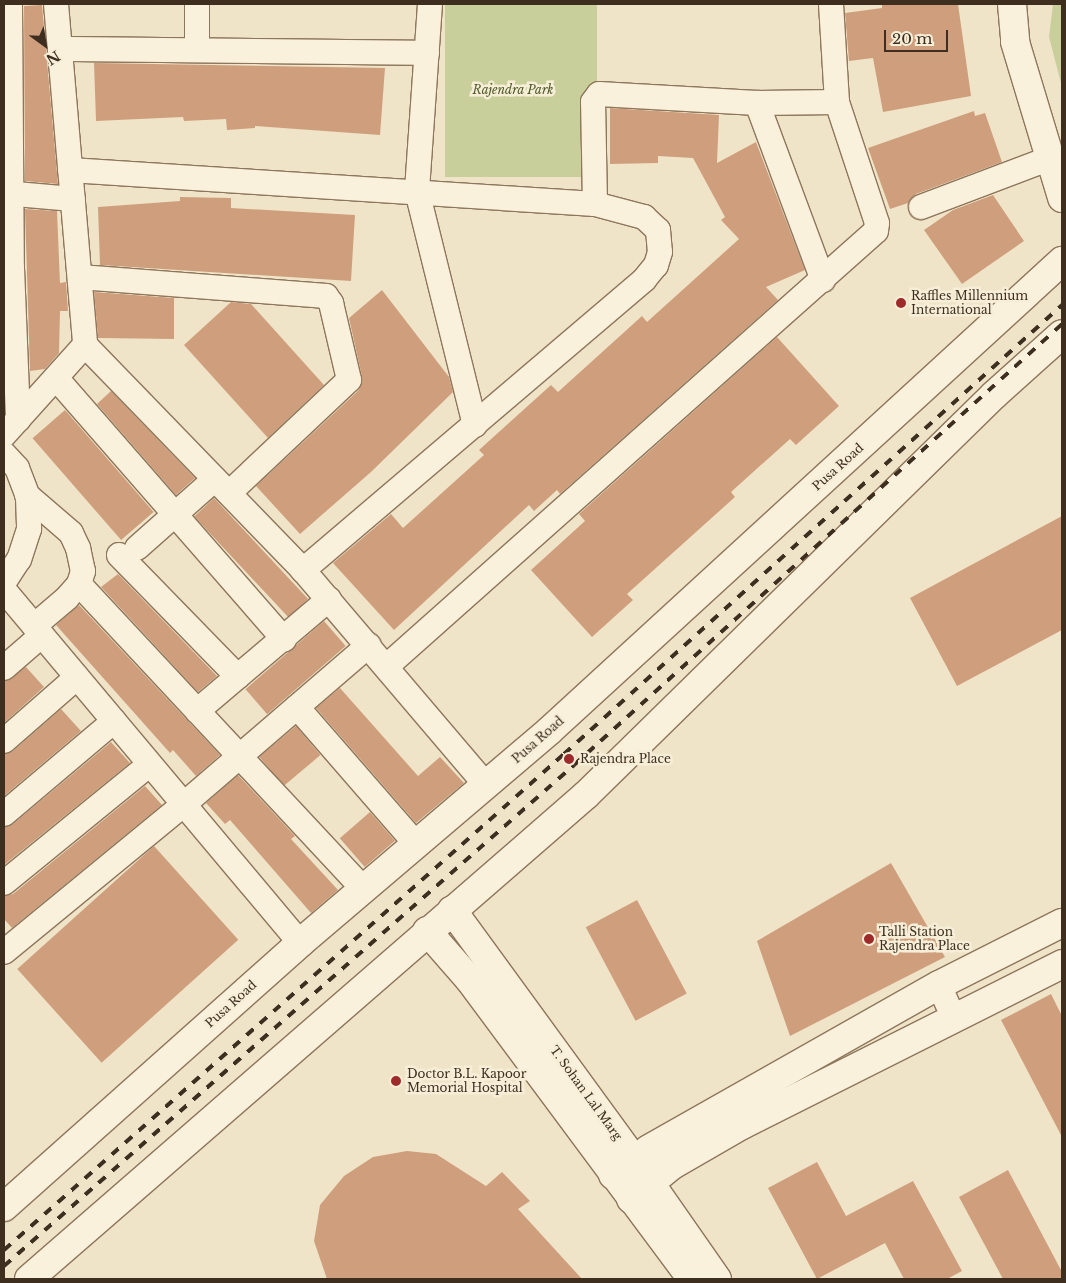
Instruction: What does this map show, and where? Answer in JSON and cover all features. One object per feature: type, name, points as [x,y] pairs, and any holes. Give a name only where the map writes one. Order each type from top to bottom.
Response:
[{"type":"main road","points":[[1012,4],[1015,42],[1056,166],[1062,198]]},
{"type":"main road","name":"Pusa Road","points":[[4,1207],[300,942],[564,718],[1062,261]]},
{"type":"main road","points":[[29,1279],[586,795],[994,395],[1062,334]]},
{"type":"main road","name":"T. Sohan Lal Marg","points":[[452,910],[624,1167],[641,1190],[717,1279]]},
{"type":"main road","points":[[624,1167],[939,986],[1062,923]]},
{"type":"main road","name":"T. Sohan Lal Marg","points":[[428,931],[624,1167]]},
{"type":"main road","points":[[641,1190],[671,1166],[742,1125],[1062,964]]},
{"type":"main road","name":"T. Sohan Lal Marg","points":[[641,1190],[692,1279]]},
{"type":"street","points":[[10,4],[7,193],[11,428]]},
{"type":"street","points":[[56,4],[85,345],[304,570],[486,785]]},
{"type":"street","points":[[196,50],[197,4]]},
{"type":"street","points":[[430,4],[417,191],[475,425]]},
{"type":"street","points":[[387,666],[873,235],[877,227],[837,102],[831,4]]},
{"type":"street","points":[[60,49],[427,53]]},
{"type":"street","points":[[595,204],[593,102],[599,94],[757,103],[837,102]]},
{"type":"street","points":[[757,103],[823,280]]},
{"type":"street","points":[[921,207],[1056,166]]},
{"type":"street","points":[[70,170],[595,204],[644,217],[658,230],[661,241],[656,265],[644,280],[304,570]]},
{"type":"street","points":[[7,193],[73,199]]},
{"type":"street","points":[[80,277],[326,296],[330,302],[349,380],[222,486],[176,514],[128,552],[238,677]]},
{"type":"street","points":[[11,428],[85,345]]},
{"type":"street","points":[[56,378],[284,639]]},
{"type":"street","points":[[4,454],[16,468],[27,495],[28,529],[19,558],[4,582]]},
{"type":"street","points":[[4,668],[79,584],[82,559],[71,533],[27,495]]},
{"type":"street","points":[[79,584],[363,889]]},
{"type":"street","points":[[4,590],[300,942]]},
{"type":"street","points":[[197,710],[284,639],[329,599]]},
{"type":"street","points":[[6,946],[183,805],[369,645]]},
{"type":"street","points":[[4,741],[77,677]]},
{"type":"street","points":[[297,708],[416,844]]},
{"type":"street","points":[[4,814],[114,721]]},
{"type":"street","points":[[4,883],[150,764]]},
{"type":"street","points":[[939,986],[954,1018]]},
{"type":"green space","name":"Rajendra Park","points":[[445,4],[597,4],[597,177],[445,177]]},
{"type":"green space","points":[[1053,4],[1062,4],[1062,87],[1049,37]]},
{"type":"building","points":[[882,4],[958,4],[971,96],[883,112],[873,58],[849,61],[845,13],[882,8]]},
{"type":"building","points":[[42,5],[58,184],[25,181],[24,6]]},
{"type":"building","points":[[94,63],[385,68],[380,135],[255,126],[255,128],[227,130],[226,119],[184,121],[183,117],[96,121]]},
{"type":"building","points":[[610,108],[719,115],[717,163],[756,142],[805,270],[766,287],[778,300],[560,494],[557,490],[534,511],[529,505],[394,630],[333,563],[391,514],[403,528],[484,455],[479,450],[551,385],[558,392],[642,316],[647,322],[739,239],[721,220],[725,217],[693,158],[658,156],[658,163],[610,164]]},
{"type":"building","points":[[974,111],[975,116],[985,113],[1002,162],[916,194],[908,203],[890,209],[868,148]]},
{"type":"building","points":[[993,195],[1024,241],[962,284],[924,230],[953,210]]},
{"type":"building","points":[[180,197],[231,198],[231,208],[355,215],[351,281],[100,265],[98,207],[180,201]]},
{"type":"building","points":[[25,209],[57,211],[60,283],[66,282],[68,311],[60,311],[59,353],[45,369],[30,371]]},
{"type":"building","points":[[382,290],[449,377],[453,392],[371,472],[300,534],[256,486],[359,390],[362,377],[349,318]]},
{"type":"building","points":[[94,292],[174,298],[174,339],[98,338]]},
{"type":"building","points":[[231,302],[251,304],[324,385],[268,438],[184,345]]},
{"type":"building","points":[[777,337],[839,406],[796,445],[790,439],[731,492],[735,497],[627,594],[633,600],[592,637],[531,570],[585,521],[579,514]]},
{"type":"building","points":[[111,391],[195,478],[176,495],[97,404]]},
{"type":"building","points":[[65,410],[154,512],[121,540],[33,438]]},
{"type":"building","points":[[214,498],[308,599],[288,617],[194,516]]},
{"type":"building","points":[[1062,516],[1062,630],[957,686],[910,598]]},
{"type":"building","points":[[118,574],[217,676],[198,692],[101,587]]},
{"type":"building","points":[[79,605],[220,755],[196,776],[173,750],[170,753],[56,625]]},
{"type":"building","points":[[324,621],[346,646],[267,714],[246,689]]},
{"type":"building","points":[[26,667],[44,687],[4,723],[4,681]]},
{"type":"building","points":[[340,688],[418,776],[440,757],[464,783],[416,823],[316,708]]},
{"type":"building","points":[[61,709],[81,731],[4,796],[4,754],[13,751]]},
{"type":"building","points":[[296,726],[320,755],[284,786],[259,757]]},
{"type":"building","points":[[111,742],[130,763],[4,865],[4,827],[13,824]]},
{"type":"building","points":[[238,775],[295,836],[291,839],[338,890],[311,913],[230,820],[225,824],[206,803]]},
{"type":"building","points":[[145,786],[162,805],[12,928],[4,919],[4,896],[13,894]]},
{"type":"building","points":[[370,812],[395,841],[365,867],[340,838]]},
{"type":"building","points":[[154,846],[238,940],[102,1063],[17,969]]},
{"type":"building","points":[[891,863],[945,957],[790,1036],[757,941]]},
{"type":"building","points":[[637,900],[687,994],[636,1021],[586,927]]},
{"type":"building","points":[[1051,994],[1062,1016],[1062,1137],[1001,1020]]},
{"type":"building","points":[[407,1151],[436,1154],[486,1186],[502,1172],[530,1201],[518,1209],[582,1279],[327,1279],[314,1241],[320,1205],[344,1176],[373,1157]]},
{"type":"building","points":[[817,1162],[846,1216],[913,1181],[962,1271],[947,1279],[904,1279],[885,1243],[817,1279],[768,1188]]},
{"type":"building","points":[[1008,1170],[1062,1272],[1062,1279],[1003,1279],[959,1197]]},
{"type":"railway","points":[[4,1250],[564,754],[1062,305]]},
{"type":"railway","points":[[4,1266],[574,765],[1062,324]]},
{"type":"place","name":"Raffles Millennium International","points":[[901,303]]},
{"type":"place","name":"Rajendra Place","points":[[569,759]]},
{"type":"place","name":"Talli Station Rajendra Place","points":[[869,939]]},
{"type":"place","name":"Doctor B.L. Kapoor Memorial Hospital","points":[[396,1081]]}]
